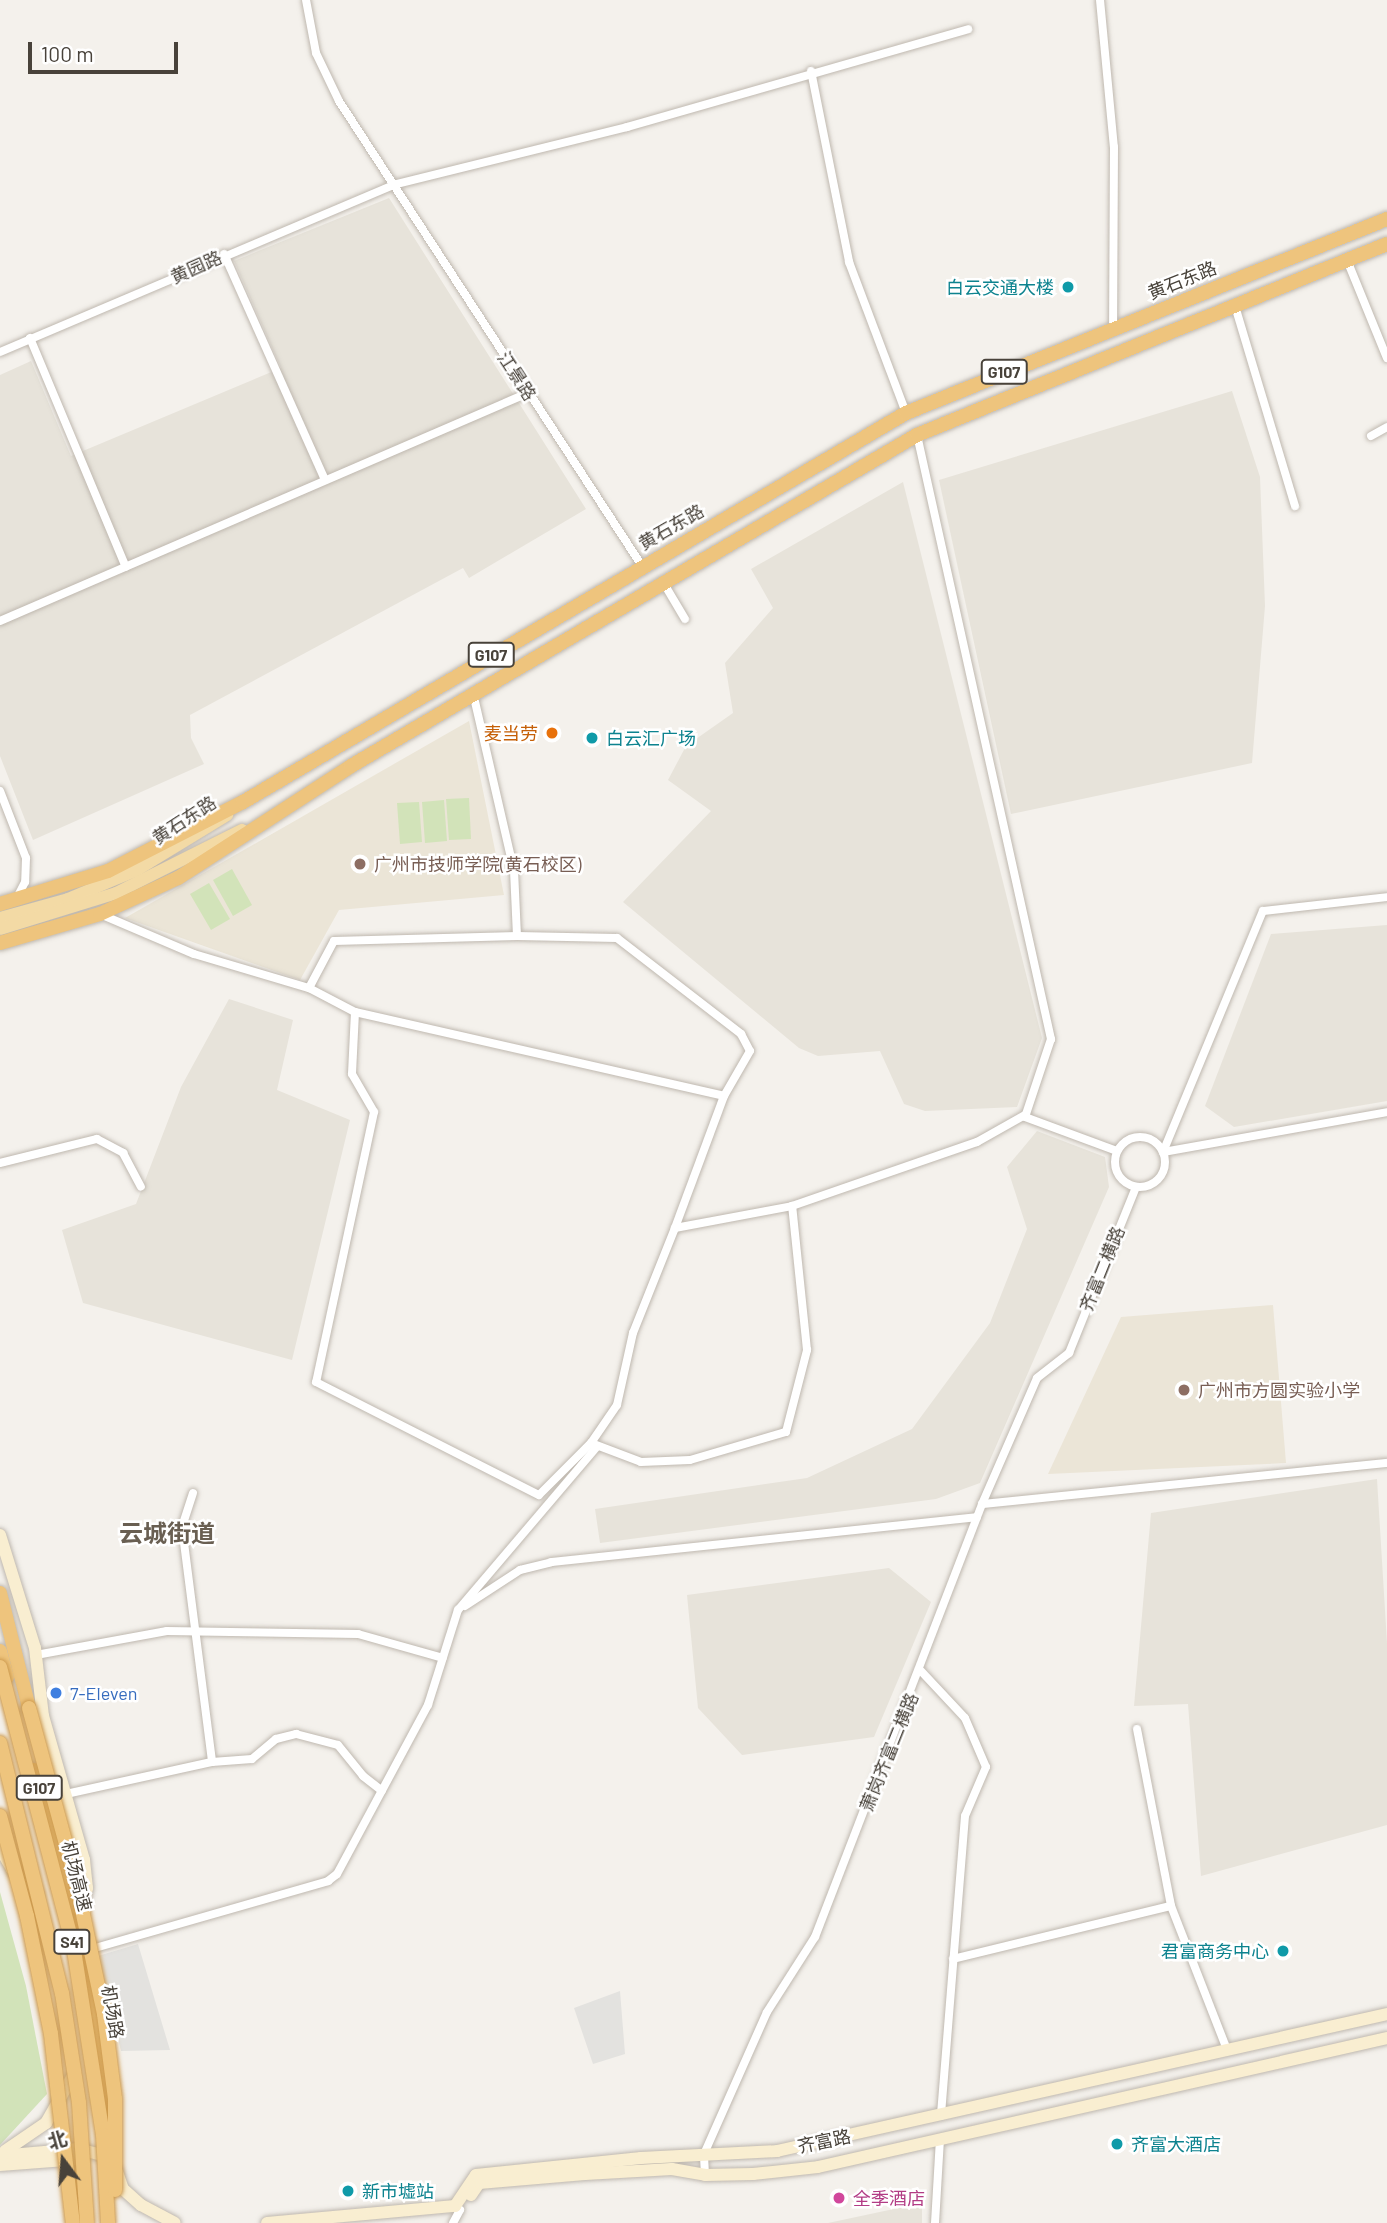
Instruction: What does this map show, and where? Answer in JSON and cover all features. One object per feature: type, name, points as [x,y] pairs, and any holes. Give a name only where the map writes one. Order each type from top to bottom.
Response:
[{"type":"highway","name":"黄石东路","points":[[243,802],[906,413],[1387,219]]},
{"type":"highway","name":"黄石东路","points":[[255,824],[662,580],[917,435],[1387,244]]},
{"type":"highway","name":"G107","points":[[0,904],[108,871],[243,802]]},
{"type":"highway","name":"G107","points":[[0,943],[100,914],[178,878],[255,824]]},
{"type":"highway","points":[[0,1592],[76,1881],[104,2014],[115,2108],[112,2223]]},
{"type":"highway","name":"机场路","points":[[0,1651],[82,1952],[97,2033],[109,2131],[112,2223]]},
{"type":"highway","name":"机场高速","points":[[0,1667],[74,1950],[103,2135],[112,2223]]},
{"type":"highway","name":"S41","points":[[0,1742],[62,1993],[79,2103],[87,2223]]},
{"type":"highway","name":"G107","points":[[0,1762],[36,1894]]},
{"type":"highway","points":[[0,1816],[20,1885],[51,2034],[73,2223]]},
{"type":"highway","points":[[36,1894],[71,2079],[78,2154],[80,2223]]},
{"type":"main road","name":"黄石东路","points":[[0,918],[71,904],[163,857],[243,802]]},
{"type":"main road","name":"黄石东路","points":[[0,929],[71,904],[255,824]]},
{"type":"main road","points":[[0,1535],[36,1655],[43,1716],[86,1876],[85,1900],[75,1926]]},
{"type":"main road","points":[[0,1848],[12,1869],[36,1894]]},
{"type":"main road","name":"齐富路","points":[[458,2208],[476,2175],[704,2154],[777,2151],[1387,2014]]},
{"type":"main road","name":"齐富路","points":[[458,2208],[479,2183],[672,2169],[705,2175],[818,2167],[1387,2038]]},
{"type":"main road","points":[[0,2155],[46,2123],[71,2079]]},
{"type":"main road","points":[[109,2131],[119,2182],[141,2205],[175,2223]]},
{"type":"main road","points":[[813,2144],[818,2167]]},
{"type":"main road","points":[[0,2155],[78,2154],[111,2157]]},
{"type":"main road","points":[[0,2165],[78,2154]]},
{"type":"main road","points":[[267,2223],[458,2208]]},
{"type":"main road","points":[[311,2223],[458,2208]]},
{"type":"street","name":"江景路","points":[[306,0],[321,67],[393,185],[642,566]]},
{"type":"street","points":[[1100,0],[1114,147],[1113,329]]},
{"type":"street","name":"黄园路","points":[[0,352],[224,254],[393,185],[627,127],[811,71],[968,29]]},
{"type":"street","points":[[811,71],[849,262],[906,413]]},
{"type":"street","points":[[224,254],[324,478]]},
{"type":"street","points":[[1348,260],[1387,358]]},
{"type":"street","points":[[1235,306],[1295,506]]},
{"type":"street","points":[[30,338],[126,567]]},
{"type":"street","points":[[0,621],[324,478],[528,393]]},
{"type":"street","points":[[1371,436],[1387,427]]},
{"type":"street","points":[[675,1228],[792,1206],[977,1142],[1025,1115],[1051,1040],[917,435]]},
{"type":"street","points":[[662,580],[685,619]]},
{"type":"street","points":[[473,693],[514,870],[517,936]]},
{"type":"street","points":[[0,791],[26,858],[25,882],[16,901]]},
{"type":"street","points":[[1117,1151],[1117,1173],[1136,1187],[1151,1184],[1162,1174],[1163,1152],[1263,911],[1387,897]]},
{"type":"street","points":[[100,914],[205,958],[309,988],[355,1012],[724,1096]]},
{"type":"street","points":[[82,1952],[328,1881],[337,1874],[428,1705],[458,1610],[594,1446],[617,1405],[633,1333],[724,1096],[750,1051],[731,1026],[617,938],[517,936],[334,941],[309,988]]},
{"type":"street","points":[[355,1012],[352,1074],[374,1112],[317,1382],[539,1495],[594,1446]]},
{"type":"street","points":[[1163,1152],[1387,1112]]},
{"type":"street","points":[[1025,1115],[1117,1151]]},
{"type":"street","points":[[1117,1151],[1138,1137],[1151,1139],[1163,1152]]},
{"type":"street","points":[[0,1163],[97,1139],[123,1153],[141,1187]]},
{"type":"street","name":"齐富二横路","points":[[1069,1353],[1136,1187]]},
{"type":"street","points":[[594,1446],[640,1462],[690,1460],[786,1432],[807,1350],[792,1206]]},
{"type":"street","name":"萧岗齐富二横路","points":[[704,2154],[767,2012],[815,1937],[921,1671],[976,1517],[1037,1378],[1069,1353]]},
{"type":"street","points":[[982,1504],[1387,1463]]},
{"type":"street","points":[[193,1493],[182,1527],[212,1762]]},
{"type":"street","points":[[458,1610],[520,1570],[551,1562],[976,1517]]},
{"type":"street","points":[[36,1655],[167,1631],[358,1634],[443,1658]]},
{"type":"street","points":[[921,1671],[965,1718],[986,1767],[965,1816],[941,2116]]},
{"type":"street","points":[[1137,1729],[1171,1906],[1227,2050]]},
{"type":"street","points":[[66,1794],[212,1762],[251,1759],[276,1739],[296,1734],[338,1745],[382,1791]]},
{"type":"street","points":[[953,1959],[1171,1906]]},
{"type":"street","points":[[935,2223],[940,2139]]},
{"type":"street","points":[[704,2154],[705,2175]]},
{"type":"street","points":[[453,2223],[458,2208]]},
{"type":"shaded area","points":[[389,198],[586,509],[469,578],[463,568],[190,715],[191,738],[204,764],[33,840],[0,756],[0,375],[31,361],[71,456],[281,368],[234,261]]},
{"type":"shaded area","points":[[1232,391],[1260,477],[1265,606],[1252,763],[1011,814],[939,480]]},
{"type":"shaded area","points":[[903,482],[1042,1038],[1017,1107],[925,1111],[904,1104],[880,1051],[818,1056],[799,1048],[623,902],[711,811],[668,780],[686,746],[733,713],[725,663],[773,608],[751,569]]},
{"type":"shaded area","name":"广州市技师学院(黄石校区)","points":[[469,721],[504,895],[339,910],[300,980],[125,918]]},
{"type":"shaded area","points":[[1387,925],[1387,1101],[1234,1127],[1205,1106],[1271,934]]},
{"type":"shaded area","points":[[229,999],[293,1020],[277,1090],[350,1120],[292,1360],[83,1303],[62,1230],[136,1204],[181,1087]]},
{"type":"shaded area","points":[[1037,1131],[1105,1157],[1109,1187],[980,1483],[936,1499],[600,1543],[595,1509],[807,1478],[912,1429],[990,1323],[1027,1229],[1007,1167]]},
{"type":"shaded area","name":"广州市方圆实验小学","points":[[1273,1305],[1286,1463],[1048,1474],[1121,1317]]},
{"type":"shaded area","points":[[1377,1479],[1387,1643],[1387,1825],[1201,1876],[1188,1704],[1134,1706],[1151,1513]]},
{"type":"shaded area","points":[[889,1568],[931,1602],[874,1737],[742,1755],[698,1708],[687,1595]]},
{"type":"shaded area","points":[[138,1944],[170,2050],[121,2051],[98,1956]]},
{"type":"shaded area","points":[[620,1991],[625,2054],[593,2064],[574,2008]]},
{"type":"shaded area","points":[[922,2203],[922,2223],[828,2223]]},
{"type":"green space","points":[[469,798],[471,839],[449,840],[446,799]]},
{"type":"green space","points":[[444,800],[447,841],[425,843],[422,802]]},
{"type":"green space","points":[[419,802],[422,842],[400,844],[397,803]]},
{"type":"green space","points":[[232,869],[252,905],[233,916],[213,880]]},
{"type":"green space","points":[[209,883],[230,919],[211,930],[190,894]]},
{"type":"green space","points":[[0,1892],[26,1986],[47,2094],[0,2145]]},
{"type":"place","name":"白云交通大楼","points":[[1068,287]]},
{"type":"place","name":"麦当劳","points":[[552,733]]},
{"type":"place","name":"白云汇广场","points":[[592,738]]},
{"type":"place","name":"广州市技师学院(黄石校区)","points":[[360,864]]},
{"type":"place","name":"广州市方圆实验小学","points":[[1184,1390]]},
{"type":"place","name":"7-Eleven","points":[[56,1693]]},
{"type":"place","name":"君富商务中心","points":[[1283,1951]]},
{"type":"place","name":"齐富大酒店","points":[[1117,2144]]},
{"type":"place","name":"新市墟站","points":[[348,2191]]},
{"type":"place","name":"全季酒店","points":[[839,2198]]},
{"type":"district","name":"云城街道","points":[[167,1533]]}]
